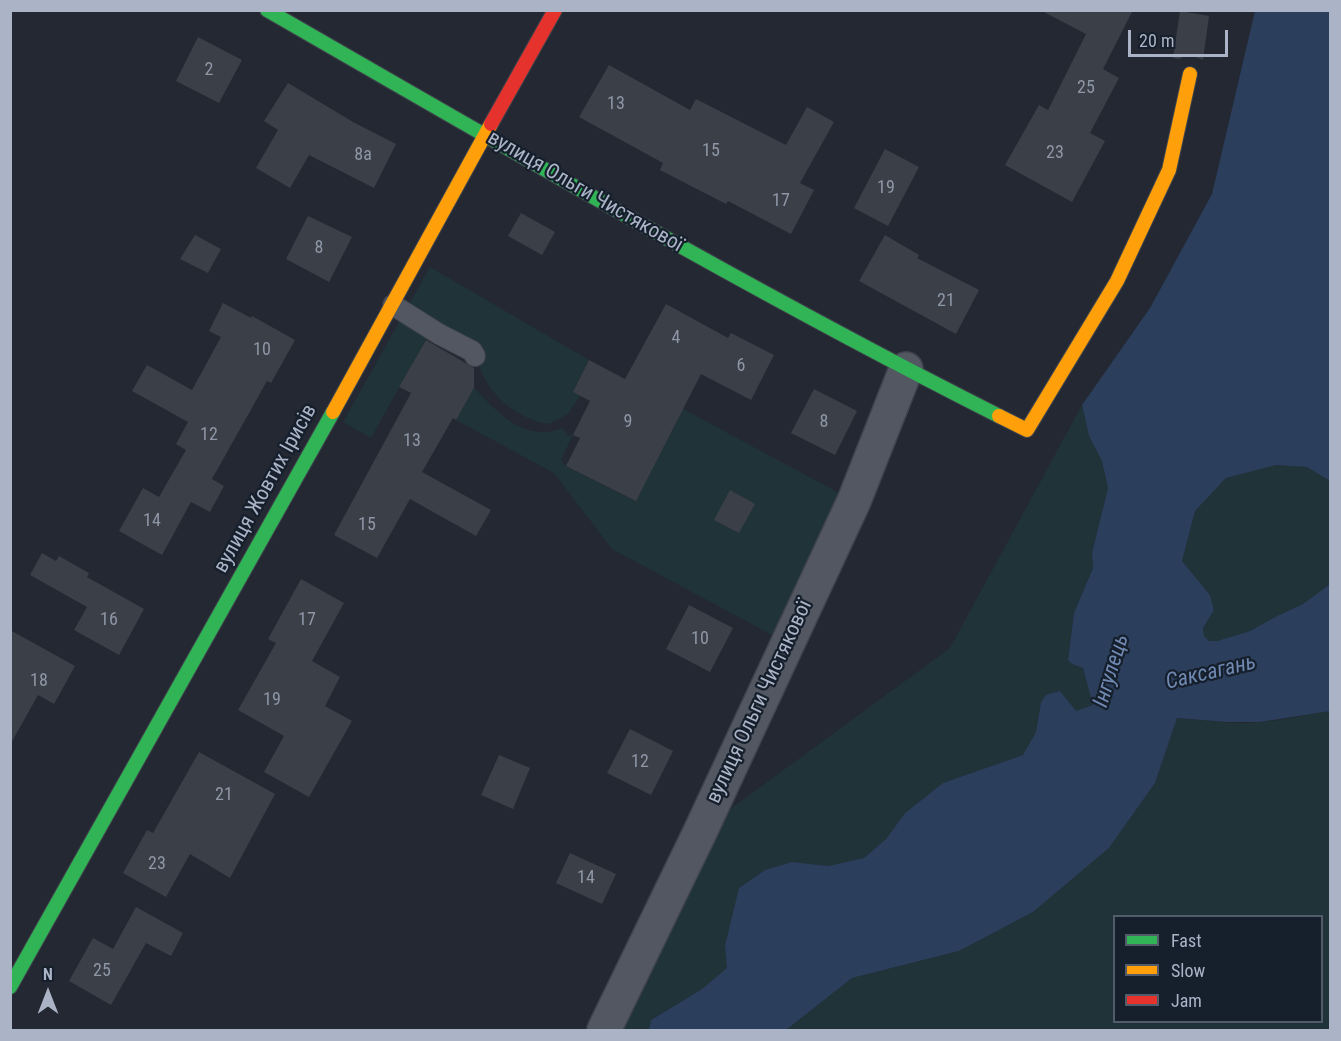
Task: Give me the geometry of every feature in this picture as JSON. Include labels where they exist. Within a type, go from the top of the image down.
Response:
[{"type":"street","name":"вулиця Ольги Чистякової","points":[[267,10],[679,247],[906,369],[1027,430],[1117,281],[1165,180],[1190,74]]},
{"type":"street","name":"вулиця Жовтих Ірисів","points":[[10,987],[393,305],[555,10]]},
{"type":"street","name":"вулиця Ольги Чистякової","points":[[604,1030],[700,832],[854,501],[906,369]]},
{"type":"lane","points":[[393,305],[439,334],[472,351],[475,356]]},
{"type":"green space","points":[[430,267],[589,360],[573,392],[580,396],[568,414],[549,424],[518,413],[500,399],[486,381],[479,365],[476,348],[434,325],[371,438],[343,422]]},
{"type":"green space","points":[[474,388],[503,416],[524,429],[549,432],[563,428],[568,436],[573,435],[561,460],[566,466],[635,501],[683,409],[854,501],[787,643],[612,549],[554,473],[456,420]]},
{"type":"green space","points":[[1082,405],[1089,436],[1102,461],[1108,488],[1092,553],[1093,568],[1074,613],[1068,660],[1083,668],[1094,705],[1076,712],[1060,691],[1041,702],[1036,732],[1023,755],[943,783],[905,813],[886,839],[864,858],[828,866],[792,862],[765,870],[739,888],[725,945],[728,968],[702,989],[652,1019],[649,1030],[621,1030],[714,821],[950,648]]},
{"type":"green space","points":[[1275,465],[1307,467],[1330,481],[1330,584],[1303,604],[1250,631],[1217,641],[1209,641],[1204,636],[1203,628],[1214,610],[1210,595],[1182,561],[1195,511],[1226,478]]},
{"type":"green space","points":[[1330,709],[1330,1030],[786,1030],[852,978],[959,951],[1033,912],[1109,848],[1155,783],[1177,718],[1229,723],[1288,719]]},
{"type":"water","points":[[1255,11],[1330,11],[1330,481],[1307,467],[1276,465],[1226,478],[1195,511],[1182,561],[1210,595],[1214,610],[1203,628],[1204,636],[1209,641],[1217,641],[1250,631],[1303,604],[1330,584],[1330,711],[1260,722],[1177,718],[1155,783],[1109,848],[1033,912],[959,951],[852,978],[786,1030],[649,1030],[651,1020],[702,989],[727,968],[725,945],[739,888],[765,870],[792,862],[828,866],[864,858],[886,839],[905,813],[943,783],[1023,755],[1036,732],[1041,702],[1046,695],[1060,691],[1076,711],[1093,705],[1083,668],[1068,660],[1074,613],[1093,568],[1092,553],[1108,488],[1102,461],[1089,436],[1082,405],[1150,308],[1212,194]]},
{"type":"building","points":[[1040,10],[1133,10],[1103,69],[1119,78],[1090,133],[1105,141],[1072,202],[1005,165],[1039,105],[1048,110],[1086,34]]},
{"type":"building","points":[[1180,11],[1209,16],[1203,60],[1193,56],[1173,58]]},
{"type":"building","points":[[198,37],[242,60],[219,103],[176,81]]},
{"type":"building","points":[[609,65],[690,110],[696,99],[786,145],[807,107],[834,122],[800,183],[814,190],[791,234],[728,201],[726,204],[660,170],[663,163],[579,117]]},
{"type":"building","points":[[288,83],[353,122],[396,144],[374,188],[309,155],[290,188],[256,168],[278,130],[264,121]]},
{"type":"building","points":[[885,149],[919,167],[888,226],[854,208]]},
{"type":"building","points":[[521,213],[555,232],[542,255],[508,236]]},
{"type":"building","points":[[308,216],[352,237],[329,282],[286,259]]},
{"type":"building","points":[[195,235],[221,249],[208,273],[180,259]]},
{"type":"building","points":[[885,235],[919,255],[917,258],[979,290],[956,334],[859,281]]},
{"type":"building","points":[[223,303],[295,340],[271,383],[267,381],[212,479],[224,486],[210,512],[191,502],[162,555],[119,531],[143,488],[159,497],[186,450],[176,444],[188,422],[132,391],[147,365],[192,390],[221,337],[209,331]]},
{"type":"building","points":[[666,304],[728,338],[731,333],[774,355],[751,400],[701,374],[636,501],[566,466],[580,438],[573,435],[590,401],[573,392],[589,360],[625,379]]},
{"type":"building","points":[[426,340],[474,368],[474,388],[456,420],[453,418],[422,472],[491,510],[476,536],[410,499],[377,558],[334,535],[411,393],[399,387]]},
{"type":"building","points":[[814,389],[857,411],[835,455],[791,433]]},
{"type":"building","points":[[730,490],[755,504],[739,533],[714,520]]},
{"type":"building","points":[[42,553],[56,561],[59,556],[89,573],[87,577],[144,609],[119,655],[74,630],[87,607],[30,575]]},
{"type":"building","points":[[301,579],[344,603],[312,661],[340,677],[325,706],[352,721],[309,797],[264,772],[284,736],[238,710],[276,643],[268,639]]},
{"type":"building","points":[[689,605],[733,628],[710,672],[666,649]]},
{"type":"building","points":[[10,630],[75,666],[54,704],[38,695],[10,745]]},
{"type":"building","points":[[630,729],[673,751],[651,795],[607,773]]},
{"type":"building","points":[[199,752],[275,794],[230,878],[190,854],[166,897],[123,873],[147,830],[153,833]]},
{"type":"building","points":[[499,755],[530,768],[513,809],[481,795]]},
{"type":"building","points":[[570,853],[616,874],[602,904],[556,883]]},
{"type":"building","points":[[136,907],[183,933],[171,956],[146,943],[111,1005],[69,981],[93,938],[113,949]]},
{"type":"traffic: fast","points":[[267,10],[721,269],[999,416]]},
{"type":"traffic: fast","points":[[10,987],[333,412]]},
{"type":"traffic: slow","points":[[999,416],[1027,430],[1117,281],[1169,170],[1190,74]]},
{"type":"traffic: slow","points":[[333,412],[491,124]]},
{"type":"traffic: jam","points":[[491,124],[555,10]]},
{"type":"water label","name":"Інгулець","points":[[1112,671]]},
{"type":"water label","name":"Саксагань","points":[[1211,673]]}]
